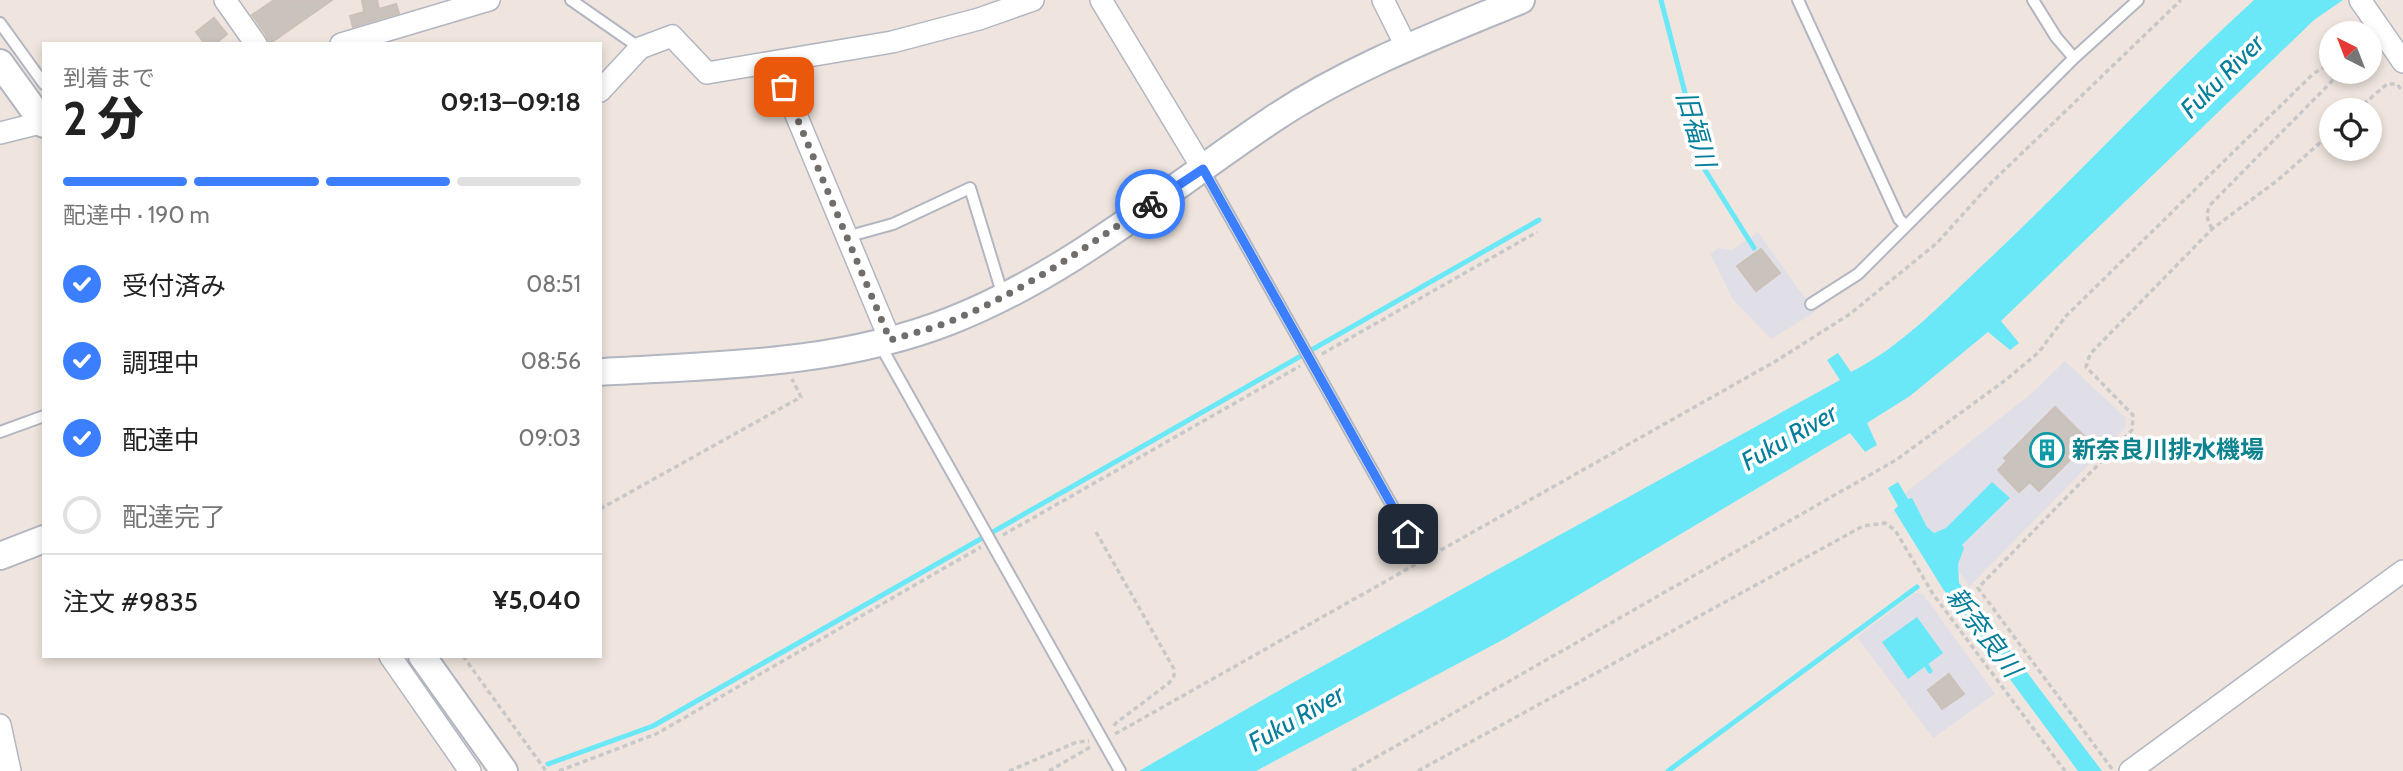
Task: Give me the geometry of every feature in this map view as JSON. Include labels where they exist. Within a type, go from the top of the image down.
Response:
[{"type":"street","points":[[225,0],[255,42]]},
{"type":"street","points":[[350,42],[489,0]]},
{"type":"street","points":[[602,89],[640,48],[672,36],[707,73],[892,42],[979,19],[1034,0]]},
{"type":"street","points":[[1101,0],[1203,169]]},
{"type":"street","points":[[1383,0],[1407,48]]},
{"type":"street","points":[[602,372],[783,361],[885,342],[950,321],[1042,276],[1203,169],[1274,118],[1326,87],[1407,48],[1521,0]]},
{"type":"street","points":[[2360,0],[2403,62]]},
{"type":"street","points":[[774,62],[846,237],[885,342]]},
{"type":"street","points":[[0,63],[42,120]]},
{"type":"street","points":[[0,133],[42,123]]},
{"type":"street","points":[[0,556],[42,541]]},
{"type":"street","points":[[2130,771],[2403,571]]},
{"type":"street","points":[[391,658],[470,771]]},
{"type":"street","points":[[423,658],[504,771]]},
{"type":"street","points":[[0,725],[10,771]]},
{"type":"lane","points":[[571,0],[640,48]]},
{"type":"lane","points":[[1798,0],[1899,219],[1906,226]]},
{"type":"lane","points":[[2033,0],[2056,37],[2074,58]]},
{"type":"lane","points":[[1811,304],[1858,274],[2074,58],[2138,0]]},
{"type":"lane","points":[[0,23],[42,81]]},
{"type":"lane","points":[[1203,169],[1408,534]]},
{"type":"lane","points":[[846,237],[893,224],[970,188],[1003,297]]},
{"type":"lane","points":[[885,342],[990,542],[1120,771]]},
{"type":"lane","points":[[0,432],[42,417]]},
{"type":"path","points":[[1048,771],[1776,361],[1850,314],[1937,243],[1992,182],[2181,0]]},
{"type":"path","points":[[1352,771],[1896,460],[2007,379],[2039,352],[2066,316],[2319,70]]},
{"type":"path","points":[[2212,229],[2207,218],[2211,204],[2329,84]]},
{"type":"path","points":[[2371,98],[2387,84],[2397,84],[2403,92]]},
{"type":"path","points":[[2113,771],[1978,588],[2132,430],[2133,415],[2085,367],[2090,354],[2212,229],[2278,180],[2319,144]]},
{"type":"path","points":[[559,771],[656,734],[1537,232]]},
{"type":"path","points":[[602,508],[801,397],[783,361]]},
{"type":"path","points":[[1419,771],[1863,526],[1876,523],[1885,523],[1895,530],[1933,594],[2064,771]]},
{"type":"path","points":[[1096,532],[1174,669],[1174,676],[1169,683],[1116,723],[1103,741]]},
{"type":"path","points":[[464,658],[546,771]]},
{"type":"path","points":[[1009,771],[1077,742],[1103,741]]},
{"type":"shaded area","points":[[1758,232],[1815,312],[1771,339],[1733,300],[1710,254],[1718,248],[1732,250]]},
{"type":"shaded area","points":[[2065,361],[2126,418],[2125,428],[1969,587],[1935,533],[1927,527],[1912,499],[1908,500],[1905,493],[2032,393]]},
{"type":"shaded area","points":[[1915,593],[1923,594],[1995,694],[1933,738],[1857,637]]},
{"type":"water","name":"Fuku River","points":[[2254,0],[2343,0],[2314,20],[2001,321],[2019,343],[2010,350],[1988,332],[1910,396],[1867,423],[1877,445],[1865,452],[1850,433],[1508,637],[1256,771],[1139,771],[1285,687],[1840,380],[1827,360],[1838,353],[1851,372],[1889,349],[1987,261]]},
{"type":"water","name":"新奈良川","points":[[1898,482],[1908,499],[1912,498],[1927,527],[1934,533],[1946,528],[1992,482],[2010,498],[1962,545],[1964,548],[1958,564],[1959,583],[2102,771],[2078,771],[1943,589],[1894,510],[1898,506],[1888,488]]},
{"type":"water","points":[[1917,617],[1943,653],[1908,679],[1882,642]]},
{"type":"building","points":[[274,0],[332,0],[272,42],[268,42],[252,15]]},
{"type":"building","points":[[362,0],[377,0],[379,9],[396,4],[399,13],[353,27],[350,16],[364,12]]},
{"type":"building","points":[[214,18],[227,34],[217,42],[204,42],[196,32]]},
{"type":"building","points":[[1761,249],[1780,273],[1756,291],[1737,266]]},
{"type":"building","name":"新奈良川排水機場","points":[[2055,407],[2089,441],[2039,491],[2030,482],[2019,492],[1998,470],[2007,461],[2004,458]]},
{"type":"building","points":[[1949,674],[1964,694],[1942,709],[1928,690]]},
{"type":"waterway","name":"旧福川","points":[[1661,0],[1705,170],[1754,248]]},
{"type":"waterway","points":[[548,764],[653,726],[1539,220]]},
{"type":"waterway","points":[[1668,771],[1917,587]]},
{"type":"waterway","points":[[1923,660],[1930,671]]},
{"type":"way so far","points":[[784,87],[890,340],[950,321],[1003,297],[1042,276],[1150,204]]},
{"type":"place","name":"新奈良川排水機場","points":[[2047,450]]},
{"type":"route","points":[[1150,204],[1203,169],[1408,534]]}]
